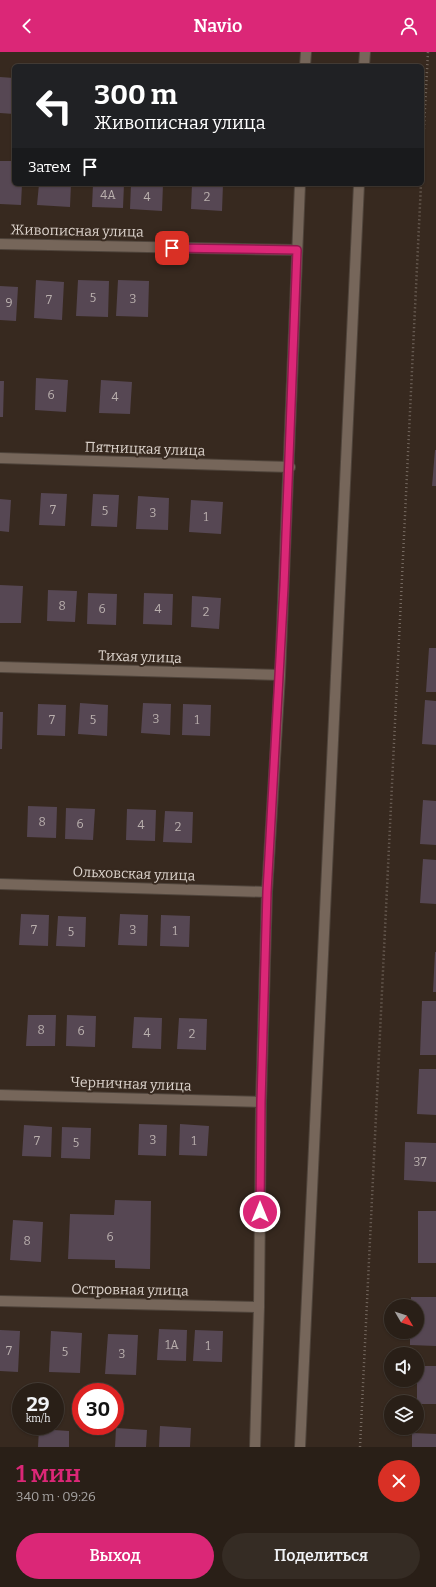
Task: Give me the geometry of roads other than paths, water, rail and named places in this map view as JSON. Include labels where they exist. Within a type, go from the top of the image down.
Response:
[{"type":"street","points":[[305,64],[306,52]]},
{"type":"street","points":[[364,64],[365,52]]},
{"type":"street","points":[[255,1447],[259,1307],[261,1102],[267,892],[280,675],[290,467],[300,186]]},
{"type":"street","points":[[300,1447],[359,186]]},
{"type":"street","name":"Живописная улица","points":[[0,244],[297,250]]},
{"type":"street","name":"Пятницкая улица","points":[[0,458],[290,467]]},
{"type":"street","name":"Тихая улица","points":[[0,667],[280,675]]},
{"type":"street","name":"Ольховская улица","points":[[0,884],[267,892]]},
{"type":"street","name":"Черничная улица","points":[[0,1095],[261,1102]]},
{"type":"street","name":"Островная улица","points":[[0,1301],[259,1307]]}]
